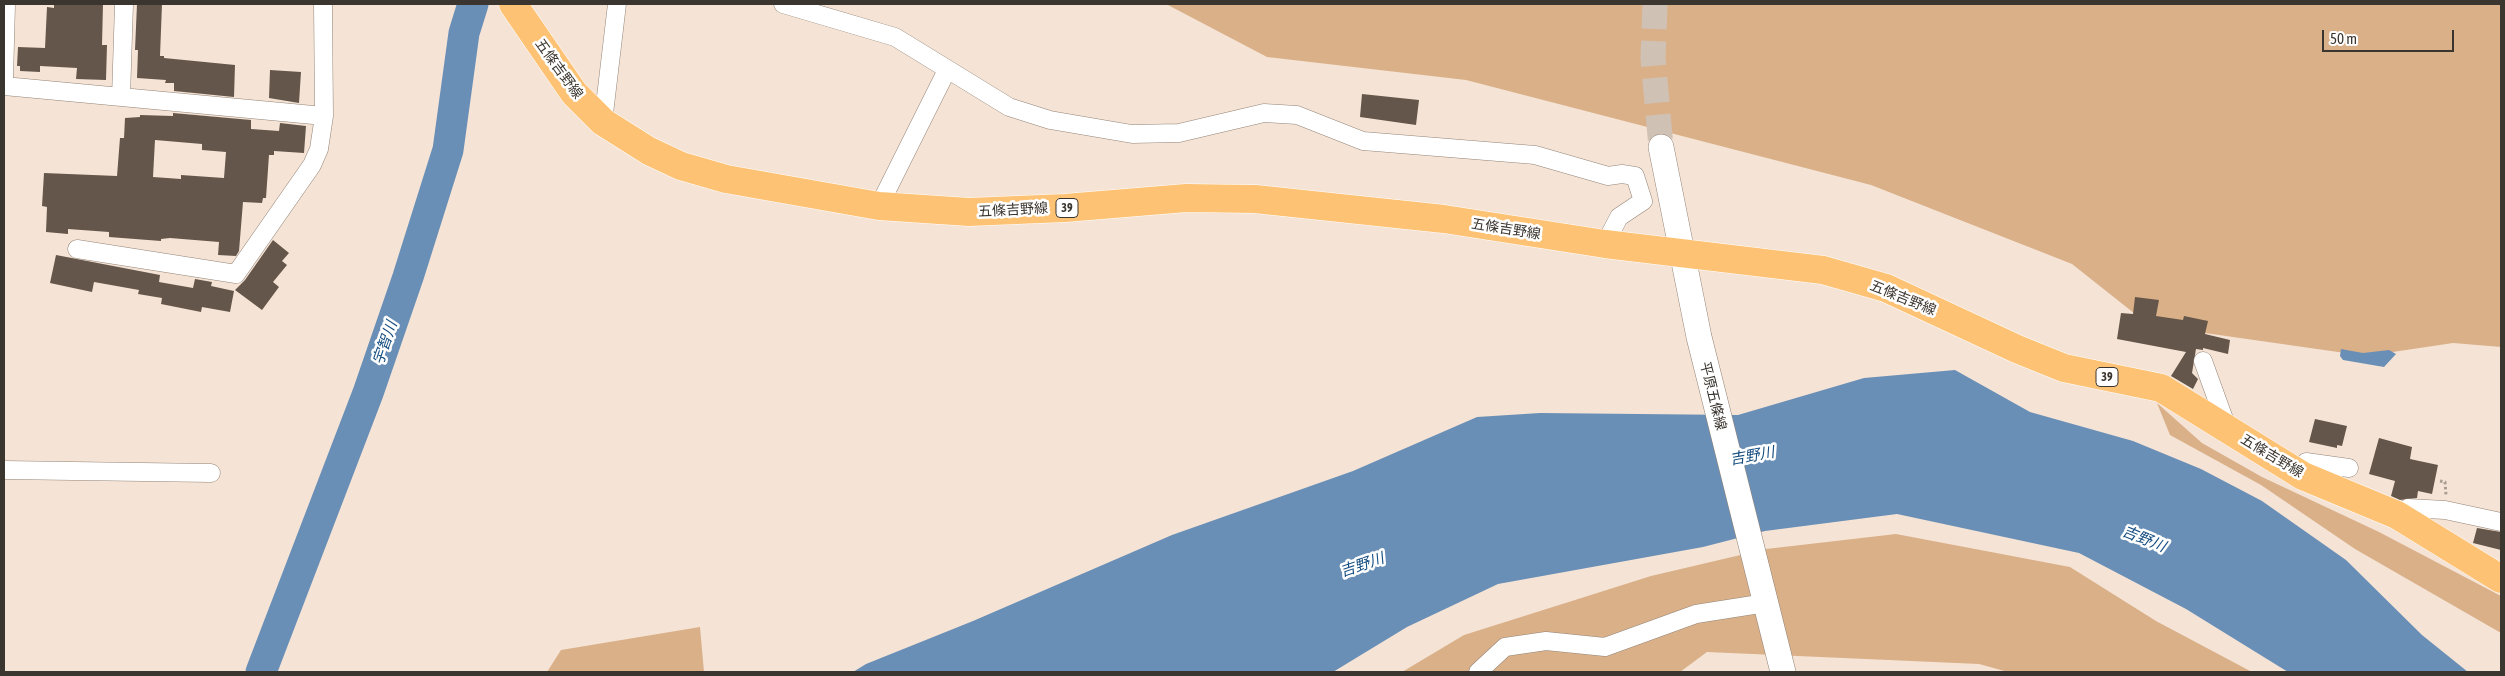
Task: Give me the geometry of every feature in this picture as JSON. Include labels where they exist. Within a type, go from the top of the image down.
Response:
[{"type":"main road","name":"五條吉野線","points":[[515,7],[574,93],[603,122],[649,151],[681,166],[726,179],[879,206],[969,212],[1065,208],[1186,198],[1255,199],[1444,219],[1605,244],[1823,270],[1886,288],[2017,349],[2064,368],[2161,388],[2303,476],[2397,516],[2501,579]]},
{"type":"main road","name":"平原五條線","points":[[1661,147],[1699,338],[1757,576],[1766,603],[1783,672]]},
{"type":"street","points":[[4,80],[6,4]]},
{"type":"street","points":[[121,97],[124,4]]},
{"type":"street","points":[[77,249],[236,274],[312,165],[319,149],[324,116],[323,4]]},
{"type":"street","points":[[603,122],[617,4]]},
{"type":"street","points":[[783,4],[895,37],[1009,107],[1050,120],[1132,134],[1179,133],[1264,113],[1297,115],[1363,140],[1535,155],[1608,176],[1622,174],[1635,176],[1643,201],[1619,217],[1605,244]]},
{"type":"street","points":[[879,206],[947,70]]},
{"type":"street","points":[[4,86],[324,116]]},
{"type":"street","points":[[2203,361],[2228,430]]},
{"type":"street","points":[[2303,476],[2306,462],[2349,468]]},
{"type":"street","points":[[4,470],[211,473]]},
{"type":"street","points":[[2397,516],[2408,508],[2445,510],[2501,522]]},
{"type":"street","points":[[1478,672],[1505,647],[1546,640],[1605,647],[1696,614],[1766,603]]},
{"type":"shaded area","points":[[1166,4],[2501,4],[2501,347],[2453,343],[2366,356],[2149,325],[2072,264],[1871,185],[1466,80],[1267,57]]},
{"type":"shaded area","points":[[2157,403],[2202,443],[2262,477],[2379,532],[2501,596],[2501,633],[2355,549],[2261,485],[2170,435]]},
{"type":"shaded area","points":[[1896,534],[2070,567],[2156,621],[2252,672],[2008,672],[1979,664],[1707,652],[1680,672],[1402,672],[1464,635],[1651,576],[1766,549]]},
{"type":"shaded area","points":[[700,627],[704,672],[547,672],[561,650]]},
{"type":"water","points":[[2341,349],[2363,353],[2389,350],[2396,354],[2384,367],[2343,360],[2340,356]]},
{"type":"water","name":"吉野川","points":[[1955,370],[2030,412],[2133,441],[2201,469],[2262,501],[2346,560],[2422,635],[2468,672],[2288,672],[2186,609],[2079,553],[1897,514],[1765,531],[1703,547],[1498,584],[1407,627],[1333,672],[853,672],[866,664],[973,621],[1172,535],[1353,471],[1477,417],[1540,413],[1738,415],[1864,378]]},
{"type":"building","points":[[54,4],[103,4],[102,45],[107,45],[106,80],[76,79],[77,68],[40,66],[40,72],[20,71],[20,66],[17,66],[18,47],[45,48],[47,7],[54,8]]},
{"type":"building","points":[[137,4],[162,4],[160,56],[164,56],[164,58],[235,65],[234,97],[174,91],[174,83],[165,83],[166,80],[137,78],[138,50],[135,50]]},
{"type":"building","points":[[270,70],[301,72],[299,103],[269,98]]},
{"type":"building","points":[[1362,94],[1419,100],[1416,125],[1360,117]]},
{"type":"building","points":[[173,113],[251,120],[251,129],[279,131],[280,123],[306,126],[304,153],[274,151],[274,155],[269,155],[266,198],[263,198],[262,203],[243,202],[239,251],[236,256],[218,255],[219,242],[170,238],[161,239],[161,241],[109,237],[109,232],[68,229],[68,234],[46,232],[47,207],[42,206],[44,173],[117,176],[120,138],[124,138],[125,118],[140,117],[140,115],[173,116]],"holes":[[[155,140],[202,144],[202,150],[226,152],[224,178],[181,175],[181,179],[153,177]]]},
{"type":"building","points":[[273,240],[289,253],[282,261],[287,265],[273,282],[279,287],[262,310],[235,290],[245,280]]},
{"type":"building","points":[[56,255],[160,275],[159,282],[193,288],[195,279],[212,282],[211,286],[234,291],[230,312],[202,307],[201,312],[161,304],[162,298],[138,294],[139,290],[94,282],[92,292],[50,283]]},
{"type":"building","points":[[2135,297],[2159,300],[2156,316],[2183,320],[2184,316],[2208,321],[2205,334],[2230,340],[2228,354],[2203,348],[2203,350],[2196,349],[2192,373],[2198,379],[2193,389],[2171,376],[2186,352],[2117,339],[2121,313],[2133,314]]},
{"type":"building","points":[[2315,419],[2347,426],[2342,446],[2337,445],[2337,448],[2309,442]]},
{"type":"building","points":[[2379,438],[2412,447],[2410,459],[2438,465],[2432,494],[2418,491],[2417,498],[2400,500],[2391,496],[2395,481],[2369,474]]},
{"type":"building","points":[[2477,528],[2501,532],[2501,550],[2473,543]]},
{"type":"waterway","name":"宇智川","points":[[261,672],[368,393],[408,277],[448,150],[464,33],[473,4]]},
{"type":"tunnel","points":[[1655,4],[1653,58],[1661,147]]}]
